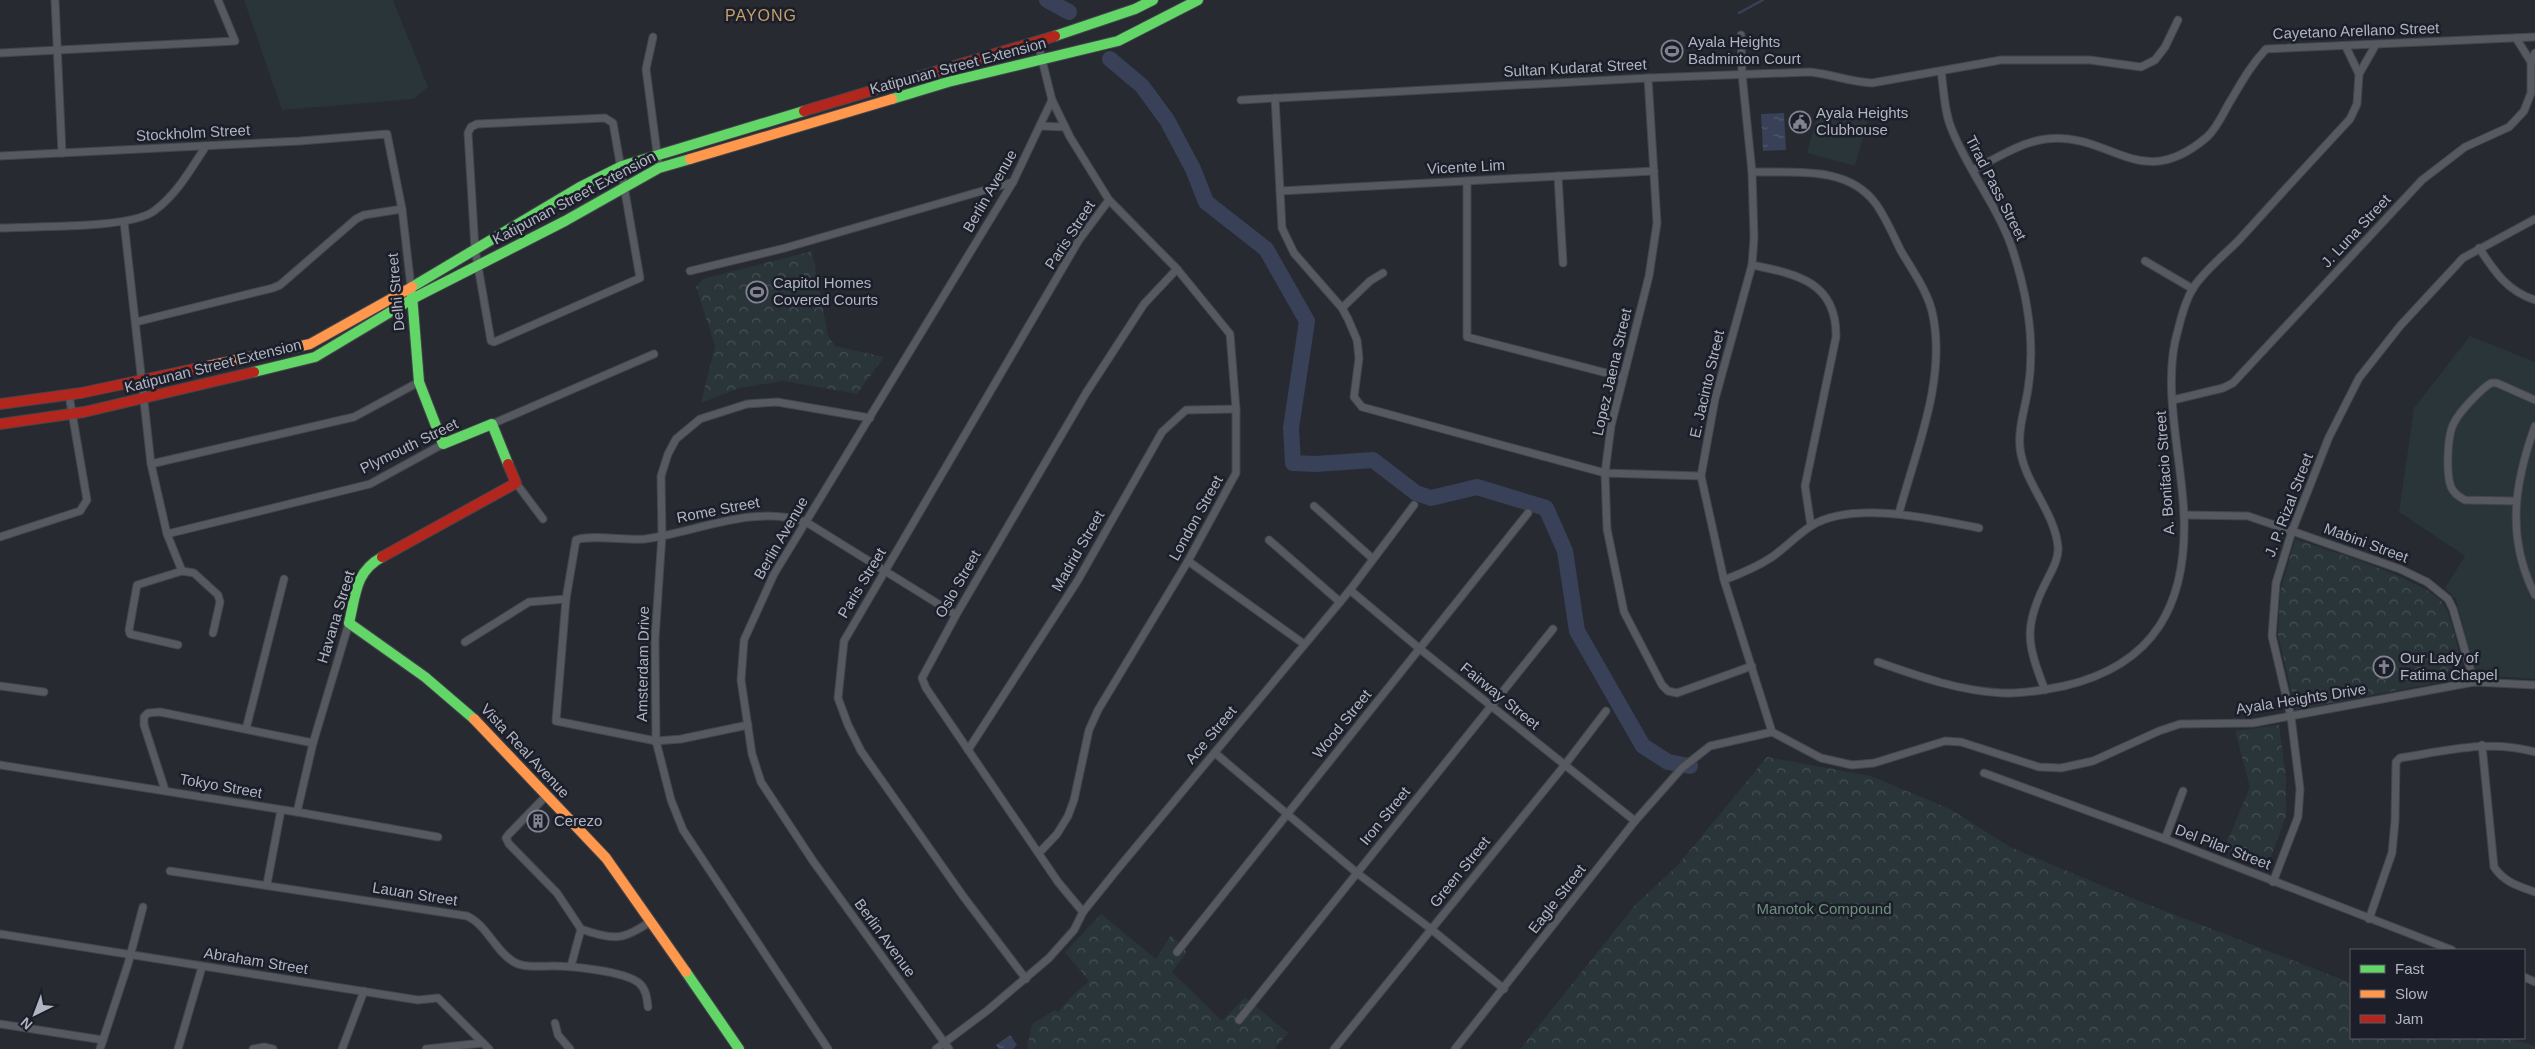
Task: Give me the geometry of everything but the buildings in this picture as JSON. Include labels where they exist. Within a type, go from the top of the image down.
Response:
[{"type":"street","points":[[55,0],[62,153]]},
{"type":"street","points":[[0,53],[235,41],[218,0]]},
{"type":"street","name":"Katipunan Street Extension","points":[[0,404],[70,395],[310,344],[580,187],[622,166],[1068,32],[1135,9],[1152,0]]},
{"type":"street","name":"Katipunan Street Extension","points":[[0,424],[72,414],[144,399],[314,357],[412,299],[565,221],[590,205],[659,168],[948,82],[1118,41],[1198,0]]},
{"type":"street","name":"Sultan Kudarat Street","points":[[1241,100],[1648,78],[1810,72],[1824,73],[1850,82],[1872,83],[2001,60],[2090,60],[2141,67],[2155,60],[2165,47],[2178,20]]},
{"type":"street","name":"E. Jacinto Street","points":[[1741,35],[1742,74],[1752,172],[1754,238],[1752,265],[1715,399],[1701,476],[1724,580],[1772,732]]},
{"type":"street","points":[[653,37],[646,69],[659,168]]},
{"type":"street","name":"Cayetano Arellano Street","points":[[1973,170],[2014,150],[2046,139],[2086,142],[2136,161],[2154,162],[2172,159],[2209,136],[2252,64],[2266,49],[2375,46],[2535,37]]},
{"type":"street","points":[[2516,38],[2531,62]]},
{"type":"street","points":[[1040,39],[1046,58],[1052,100]]},
{"type":"street","name":"A. Bonifacio Street","points":[[1878,662],[1936,682],[2002,693],[2045,690],[2108,672],[2140,650],[2154,634],[2179,585],[2184,562],[2184,515],[2170,363],[2178,330],[2193,289],[2350,119],[2357,104],[2359,74],[2375,46]]},
{"type":"street","name":"A. Bonifacio Street","points":[[2346,47],[2359,74]]},
{"type":"street","name":"J. Luna Street","points":[[2174,400],[2223,388],[2233,383],[2422,180],[2465,147],[2509,127],[2524,111],[2530,93],[2531,62],[2535,53]]},
{"type":"street","name":"Tirad Pass Street","points":[[1941,71],[1952,130],[2012,246],[2027,300],[2031,348],[2028,388],[2021,418],[2020,449],[2054,529],[2059,548],[2054,567],[2038,599],[2031,620],[2029,640],[2034,662],[2045,690]]},
{"type":"street","name":"Lopez Jaena Street","points":[[1648,78],[1656,223],[1649,276],[1610,426],[1605,473],[1607,529],[1624,612],[1662,685],[1668,691],[1677,692],[1752,666]]},
{"type":"street","points":[[1275,98],[1282,228],[1294,253],[1342,308],[1357,340],[1359,358],[1354,397],[1362,407],[1605,473],[1701,476]]},
{"type":"street","name":"Berlin Avenue","points":[[946,1046],[813,862],[761,782],[752,754],[741,680],[744,640],[774,574],[1013,182],[1052,100]]},
{"type":"street","name":"London Street","points":[[1039,853],[1057,834],[1068,816],[1089,730],[1098,710],[1188,561],[1236,473],[1236,409],[1230,334],[1177,269],[1109,200],[1052,100]]},
{"type":"street","points":[[813,110],[816,121]]},
{"type":"street","points":[[605,118],[613,123],[622,166],[624,188],[639,279],[494,342],[489,339],[479,264],[474,249],[468,132],[471,127],[477,124],[605,118]]},
{"type":"street","points":[[1041,126],[1066,127]]},
{"type":"street","name":"Stockholm Street","points":[[0,156],[206,146],[387,134]]},
{"type":"street","name":"Delhi Street","points":[[387,134],[402,209],[419,382],[443,444]]},
{"type":"street","points":[[0,228],[124,222],[152,212],[169,198],[206,146]]},
{"type":"street","name":"Vicente Lim","points":[[1280,191],[1654,171]]},
{"type":"street","points":[[1752,172],[1823,173],[1853,183],[1865,192],[1876,204],[1933,314],[1936,353],[1933,390],[1899,513]]},
{"type":"street","points":[[1558,176],[1563,263]]},
{"type":"street","points":[[1467,181],[1467,337],[1622,377]]},
{"type":"street","points":[[690,270],[785,248],[1013,182]]},
{"type":"street","name":"Paris Street","points":[[1026,978],[963,896],[861,751],[848,725],[838,698],[844,641],[1079,240],[1109,200]]},
{"type":"street","points":[[136,322],[273,288],[280,285],[356,219],[364,215],[402,209]]},
{"type":"street","name":"J. P. Rizal Street","points":[[2273,882],[2298,817],[2299,769],[2291,717],[2272,636],[2276,583],[2292,531],[2329,437],[2358,378],[2400,326],[2463,258],[2535,219]]},
{"type":"street","points":[[124,222],[151,464],[167,534],[182,571]]},
{"type":"street","points":[[2479,248],[2499,278],[2519,295],[2535,300]]},
{"type":"street","points":[[2145,261],[2193,289]]},
{"type":"street","points":[[1752,265],[1791,273],[1807,281],[1821,292],[1833,306],[1837,322],[1834,346],[1805,486],[1811,526]]},
{"type":"street","name":"Oslo Street","points":[[1083,912],[1058,882],[926,688],[922,678],[956,615],[1086,393],[1144,304],[1177,269]]},
{"type":"street","points":[[1342,308],[1370,281],[1383,273]]},
{"type":"street","name":"Plymouth Street","points":[[167,534],[370,484],[443,444],[654,354]]},
{"type":"street","points":[[151,464],[354,417],[419,382]]},
{"type":"street","points":[[2515,501],[2465,500],[2458,496],[2452,488],[2449,478],[2449,434],[2454,421],[2491,384],[2497,383],[2535,400]]},
{"type":"street","points":[[0,537],[80,511],[84,507],[87,500],[70,395]]},
{"type":"street","name":"Amsterdam Drive","points":[[828,1049],[683,830],[671,800],[656,741],[656,638],[662,535],[661,476],[668,454],[676,439],[700,419],[747,404],[777,402],[870,418]]},
{"type":"street","name":"Madrid Street","points":[[968,750],[1078,580],[1162,432],[1186,410],[1236,409]]},
{"type":"street","points":[[492,424],[516,483],[543,518]]},
{"type":"street","points":[[2535,426],[2520,473],[2515,501],[2519,557],[2535,595]]},
{"type":"street","name":"Havana Street","points":[[297,812],[313,744],[362,574],[369,564],[516,483]]},
{"type":"street","name":"Ace Street","points":[[936,1049],[946,1046],[1026,978],[1049,958],[1074,930],[1083,912],[1350,590],[1414,504]]},
{"type":"street","points":[[1314,506],[1372,559]]},
{"type":"street","name":"Wood Street","points":[[1177,952],[1528,513]]},
{"type":"street","points":[[1724,580],[1771,558],[1811,526],[1832,516],[1899,513],[1979,528]]},
{"type":"street","name":"Rome Street","points":[[566,599],[574,542],[579,538],[643,539],[768,514],[793,517],[806,522],[956,615]]},
{"type":"street","name":"Mabini Street","points":[[2184,515],[2248,516],[2400,569],[2427,582],[2448,599],[2454,609],[2474,682]]},
{"type":"street","points":[[1269,540],[1340,602]]},
{"type":"street","points":[[1188,561],[1304,644]]},
{"type":"street","points":[[178,645],[133,636],[129,630],[137,584],[182,571],[194,572],[218,595],[220,602],[213,633]]},
{"type":"street","points":[[246,729],[284,579]]},
{"type":"street","name":"Fairway Street","points":[[1350,590],[1491,707],[1635,822]]},
{"type":"street","points":[[465,642],[530,602],[566,599],[556,718],[559,723],[656,741],[681,739],[748,725]]},
{"type":"street","name":"Vista Real Avenue","points":[[349,623],[424,677],[471,716],[606,858],[740,1049]]},
{"type":"street","name":"Iron Street","points":[[1238,1020],[1553,629]]},
{"type":"street","name":"Ayala Heights Drive","points":[[1772,732],[1821,758],[1852,765],[1874,762],[1945,741],[1961,742],[2039,767],[2061,768],[2093,761],[2159,731],[2180,724],[2253,723],[2474,682],[2535,685]]},
{"type":"street","points":[[0,686],[44,692]]},
{"type":"street","name":"Green Street","points":[[1334,1049],[1564,766],[1606,711]]},
{"type":"street","points":[[165,790],[144,725],[144,717],[148,713],[160,712],[313,744]]},
{"type":"street","name":"Eagle Street","points":[[1455,1049],[1635,822],[1682,768],[1710,746],[1772,732]]},
{"type":"street","points":[[2482,745],[2494,867],[2500,877],[2535,892]]},
{"type":"street","points":[[2369,919],[2392,853],[2396,821],[2396,762],[2400,758],[2482,745],[2518,747],[2535,752]]},
{"type":"street","points":[[1215,753],[1286,815],[1357,873],[1431,929],[1504,989]]},
{"type":"street","name":"Tokyo Street","points":[[0,765],[165,790],[438,837]]},
{"type":"street","name":"Del Pilar Street","points":[[1984,774],[2165,840],[2449,949]]},
{"type":"street","points":[[2165,840],[2183,791]]},
{"type":"street","points":[[546,796],[506,838],[509,844],[557,893],[581,929],[620,937],[630,935],[651,921]]},
{"type":"street","points":[[267,884],[280,810]]},
{"type":"street","name":"Lauan Street","points":[[170,871],[267,884],[467,916],[477,922],[514,962],[524,965],[571,966],[634,980],[646,992],[648,1007]]},
{"type":"street","points":[[100,1049],[131,955],[143,907]]},
{"type":"street","points":[[571,966],[581,929]]},
{"type":"street","name":"Abraham Street","points":[[0,934],[418,1000],[438,998],[489,1049]]},
{"type":"street","points":[[178,1049],[202,967]]},
{"type":"street","points":[[342,1049],[364,992]]},
{"type":"street","points":[[555,1022],[558,1035],[570,1049]]},
{"type":"street","points":[[0,1024],[103,1040]]},
{"type":"street","points":[[426,1049],[483,1043]]},
{"type":"street","points":[[252,1049],[264,1047],[273,1049]]},
{"type":"green space","points":[[244,0],[393,0],[428,87],[414,99],[282,110]]},
{"type":"green space","points":[[1820,106],[1868,119],[1855,166],[1807,153]]},
{"type":"green space","points":[[812,251],[828,336],[835,346],[884,357],[857,394],[784,381],[739,388],[701,403],[715,346],[696,287],[703,279]]},
{"type":"green space","points":[[2470,336],[2535,362],[2535,679],[2476,675],[2456,599],[2445,588],[2465,556],[2399,512],[2414,408]]},
{"type":"green space","points":[[2295,539],[2374,566],[2416,584],[2432,594],[2443,603],[2446,609],[2453,627],[2465,677],[2296,710],[2278,635],[2280,592]]},
{"type":"green space","points":[[2279,725],[2286,778],[2286,816],[2267,867],[2224,849],[2250,787],[2235,731]]},
{"type":"green space","name":"Manotok Compound","points":[[1767,757],[1871,776],[1950,809],[2010,847],[2134,899],[2350,983],[2350,1039],[2513,1039],[2535,1046],[2535,1049],[1520,1049],[1636,904],[1677,866]]},
{"type":"green space","points":[[1101,914],[1156,959],[1171,935],[1187,952],[1172,972],[1222,1021],[1245,997],[1288,1033],[1274,1049],[1027,1049],[1032,1024],[1055,1010],[1058,1012],[1089,981],[1065,952]]},
{"type":"water","points":[[1784,113],[1786,150],[1763,151],[1761,114]]},
{"type":"water","points":[[1010,1035],[1017,1045],[1013,1049],[999,1049],[996,1045]]},
{"type":"waterway","points":[[1047,0],[1069,12]]},
{"type":"waterway","points":[[1739,13],[1763,0]]},
{"type":"waterway","points":[[1110,59],[1142,86],[1167,120],[1193,169],[1206,202],[1266,249],[1307,321],[1291,428],[1293,463],[1316,464],[1373,460],[1416,493],[1431,498],[1477,487],[1546,508],[1565,551],[1577,631],[1643,746],[1668,762],[1690,766]]},
{"type":"traffic: fast","points":[[1055,36],[1135,9],[1153,0]]},
{"type":"traffic: fast","points":[[892,99],[948,82],[1118,41],[1198,0]]},
{"type":"traffic: fast","points":[[412,287],[580,187],[622,166],[804,111]]},
{"type":"traffic: fast","points":[[254,372],[315,357],[412,299],[565,221],[659,168],[690,159]]},
{"type":"traffic: fast","points":[[412,295],[419,382],[443,444],[492,424],[508,464]]},
{"type":"traffic: fast","points":[[382,557],[373,563],[362,577],[355,593],[349,623],[425,677],[474,719]]},
{"type":"traffic: fast","points":[[686,972],[739,1049]]},
{"type":"traffic: slow","points":[[690,159],[892,99]]},
{"type":"traffic: slow","points":[[208,366],[310,344],[412,287]]},
{"type":"traffic: slow","points":[[474,719],[606,858],[686,972]]},
{"type":"traffic: jam","points":[[804,111],[1055,36]]},
{"type":"traffic: jam","points":[[0,404],[81,393],[208,366]]},
{"type":"traffic: jam","points":[[0,424],[84,412],[254,372]]},
{"type":"traffic: jam","points":[[382,557],[516,483],[508,464]]},
{"type":"place","name":"Ayala Heights Badminton Court","points":[[1672,51]]},
{"type":"place","name":"Ayala Heights Clubhouse","points":[[1800,122]]},
{"type":"place","name":"Capitol Homes Covered Courts","points":[[757,292]]},
{"type":"place","name":"Our Lady of Fatima Chapel","points":[[2384,667]]},
{"type":"place","name":"Cerezo","points":[[538,821]]},
{"type":"district","name":"PAYONG","points":[[761,15]]}]
